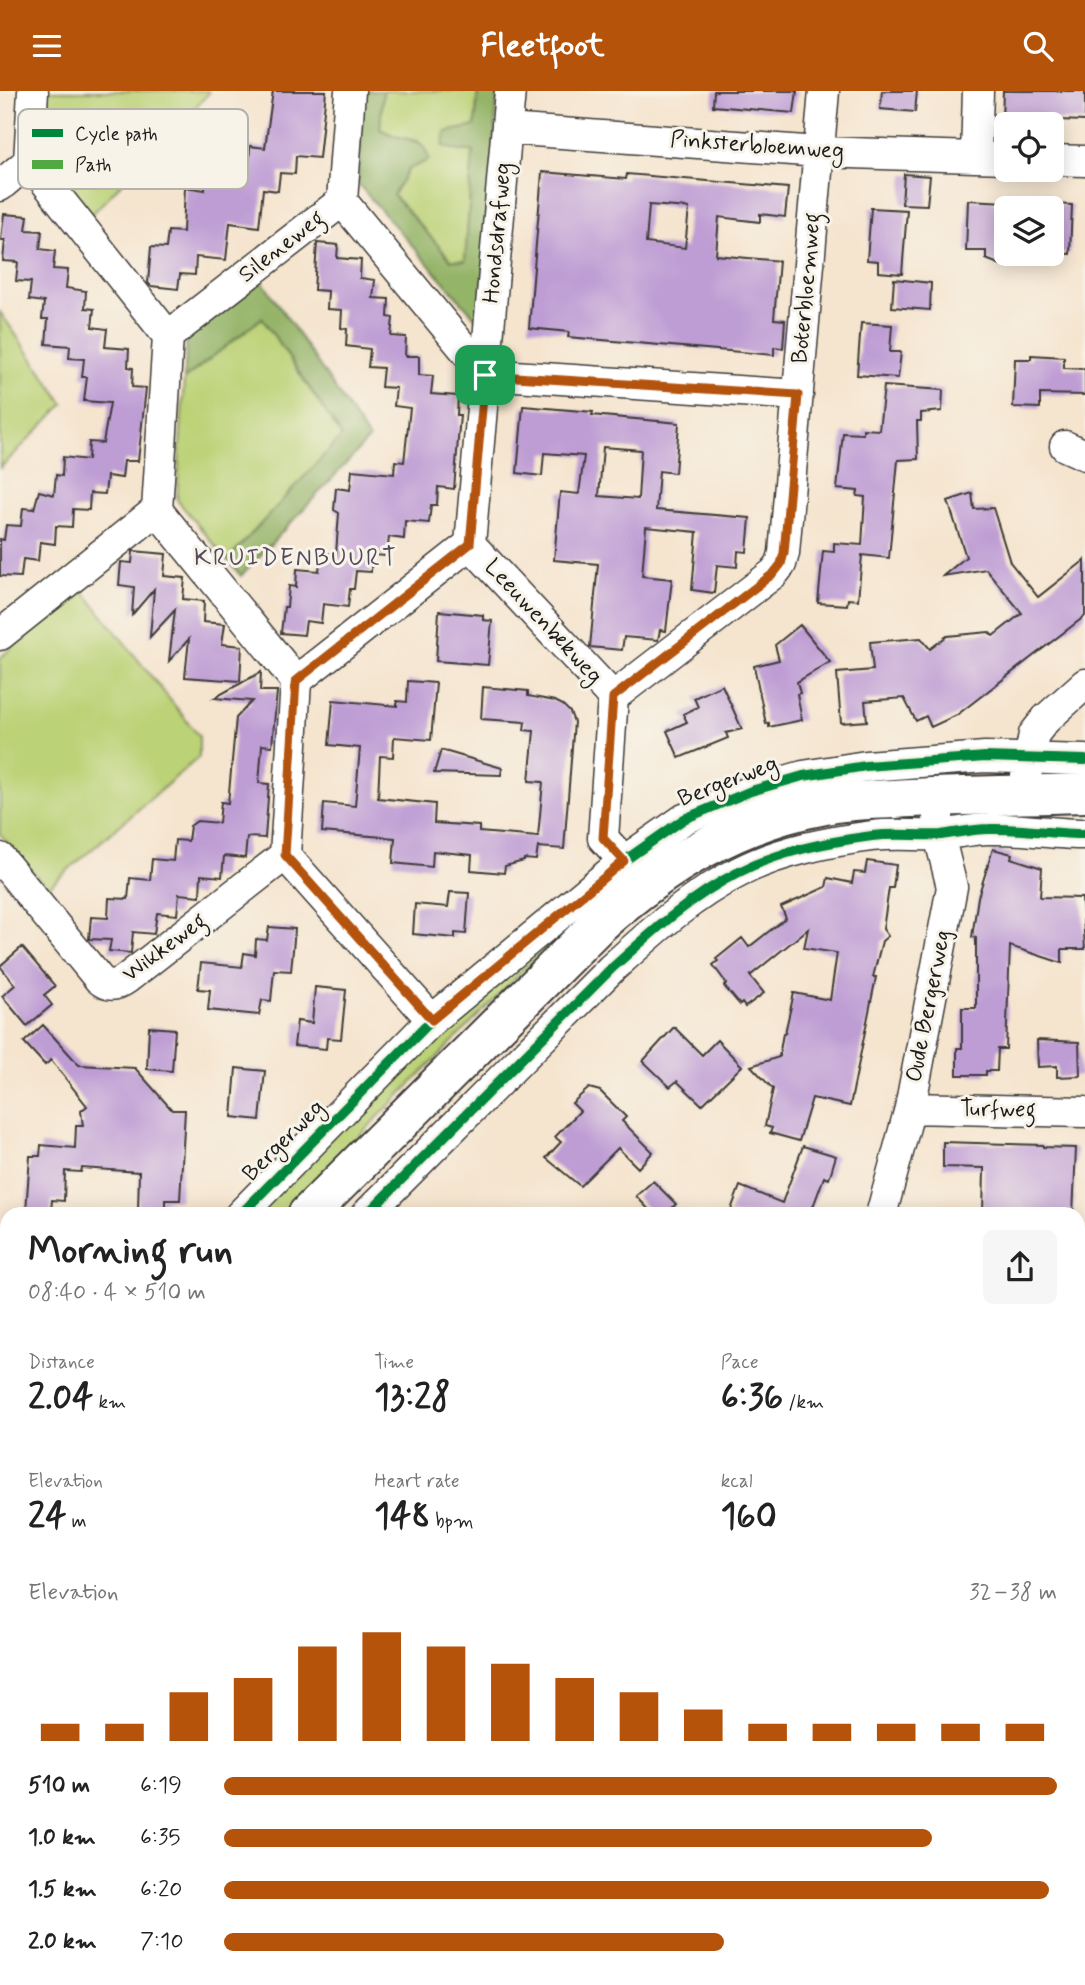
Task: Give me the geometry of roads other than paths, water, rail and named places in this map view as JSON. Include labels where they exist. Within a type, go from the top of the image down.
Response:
[{"type":"main road","name":"Bergerweg","points":[[315,1207],[598,925],[625,900],[684,858],[736,832],[825,804],[1048,785]]},
{"type":"street","points":[[32,109],[33,91]]},
{"type":"street","name":"Sileneweg","points":[[168,335],[342,201],[350,91]]},
{"type":"street","name":"Hondsdrafweg","points":[[470,544],[510,91]]},
{"type":"street","name":"Boterbloemweg","points":[[613,697],[774,573],[781,564],[824,91]]},
{"type":"street","points":[[976,157],[978,91]]},
{"type":"street","name":"Pinksterbloemweg","points":[[507,129],[819,152],[994,158]]},
{"type":"street","points":[[1064,160],[1085,161]]},
{"type":"street","points":[[0,186],[18,170]]},
{"type":"street","points":[[51,189],[168,335],[157,510],[296,681],[285,855],[432,1020]]},
{"type":"street","points":[[342,201],[485,375],[798,395]]},
{"type":"street","points":[[0,635],[157,510]]},
{"type":"street","points":[[296,681],[470,544]]},
{"type":"street","name":"Leeuwenbekweg","points":[[470,544],[613,697],[603,838],[624,861]]},
{"type":"street","points":[[1085,684],[1046,719],[1034,734],[1048,785],[1085,825]]},
{"type":"street","name":"Bergerweg","points":[[248,1207],[432,1020],[624,861],[684,819],[751,791],[803,776],[866,766],[985,757],[1048,785],[1085,760]]},
{"type":"street","name":"Oude Bergerweg","points":[[883,1207],[910,1108],[952,887],[939,835],[937,796]]},
{"type":"street","points":[[374,1207],[611,969],[653,931],[713,887],[739,872],[777,856],[822,844],[900,834],[939,835],[986,829],[1026,829],[1085,834]]},
{"type":"street","name":"Wikkeweg","points":[[0,858],[99,979],[111,985],[118,985],[285,855]]},
{"type":"street","name":"Turfweg","points":[[910,1108],[1085,1112]]},
{"type":"district","name":"KRUIDENBUURT","points":[[296,558]]}]
